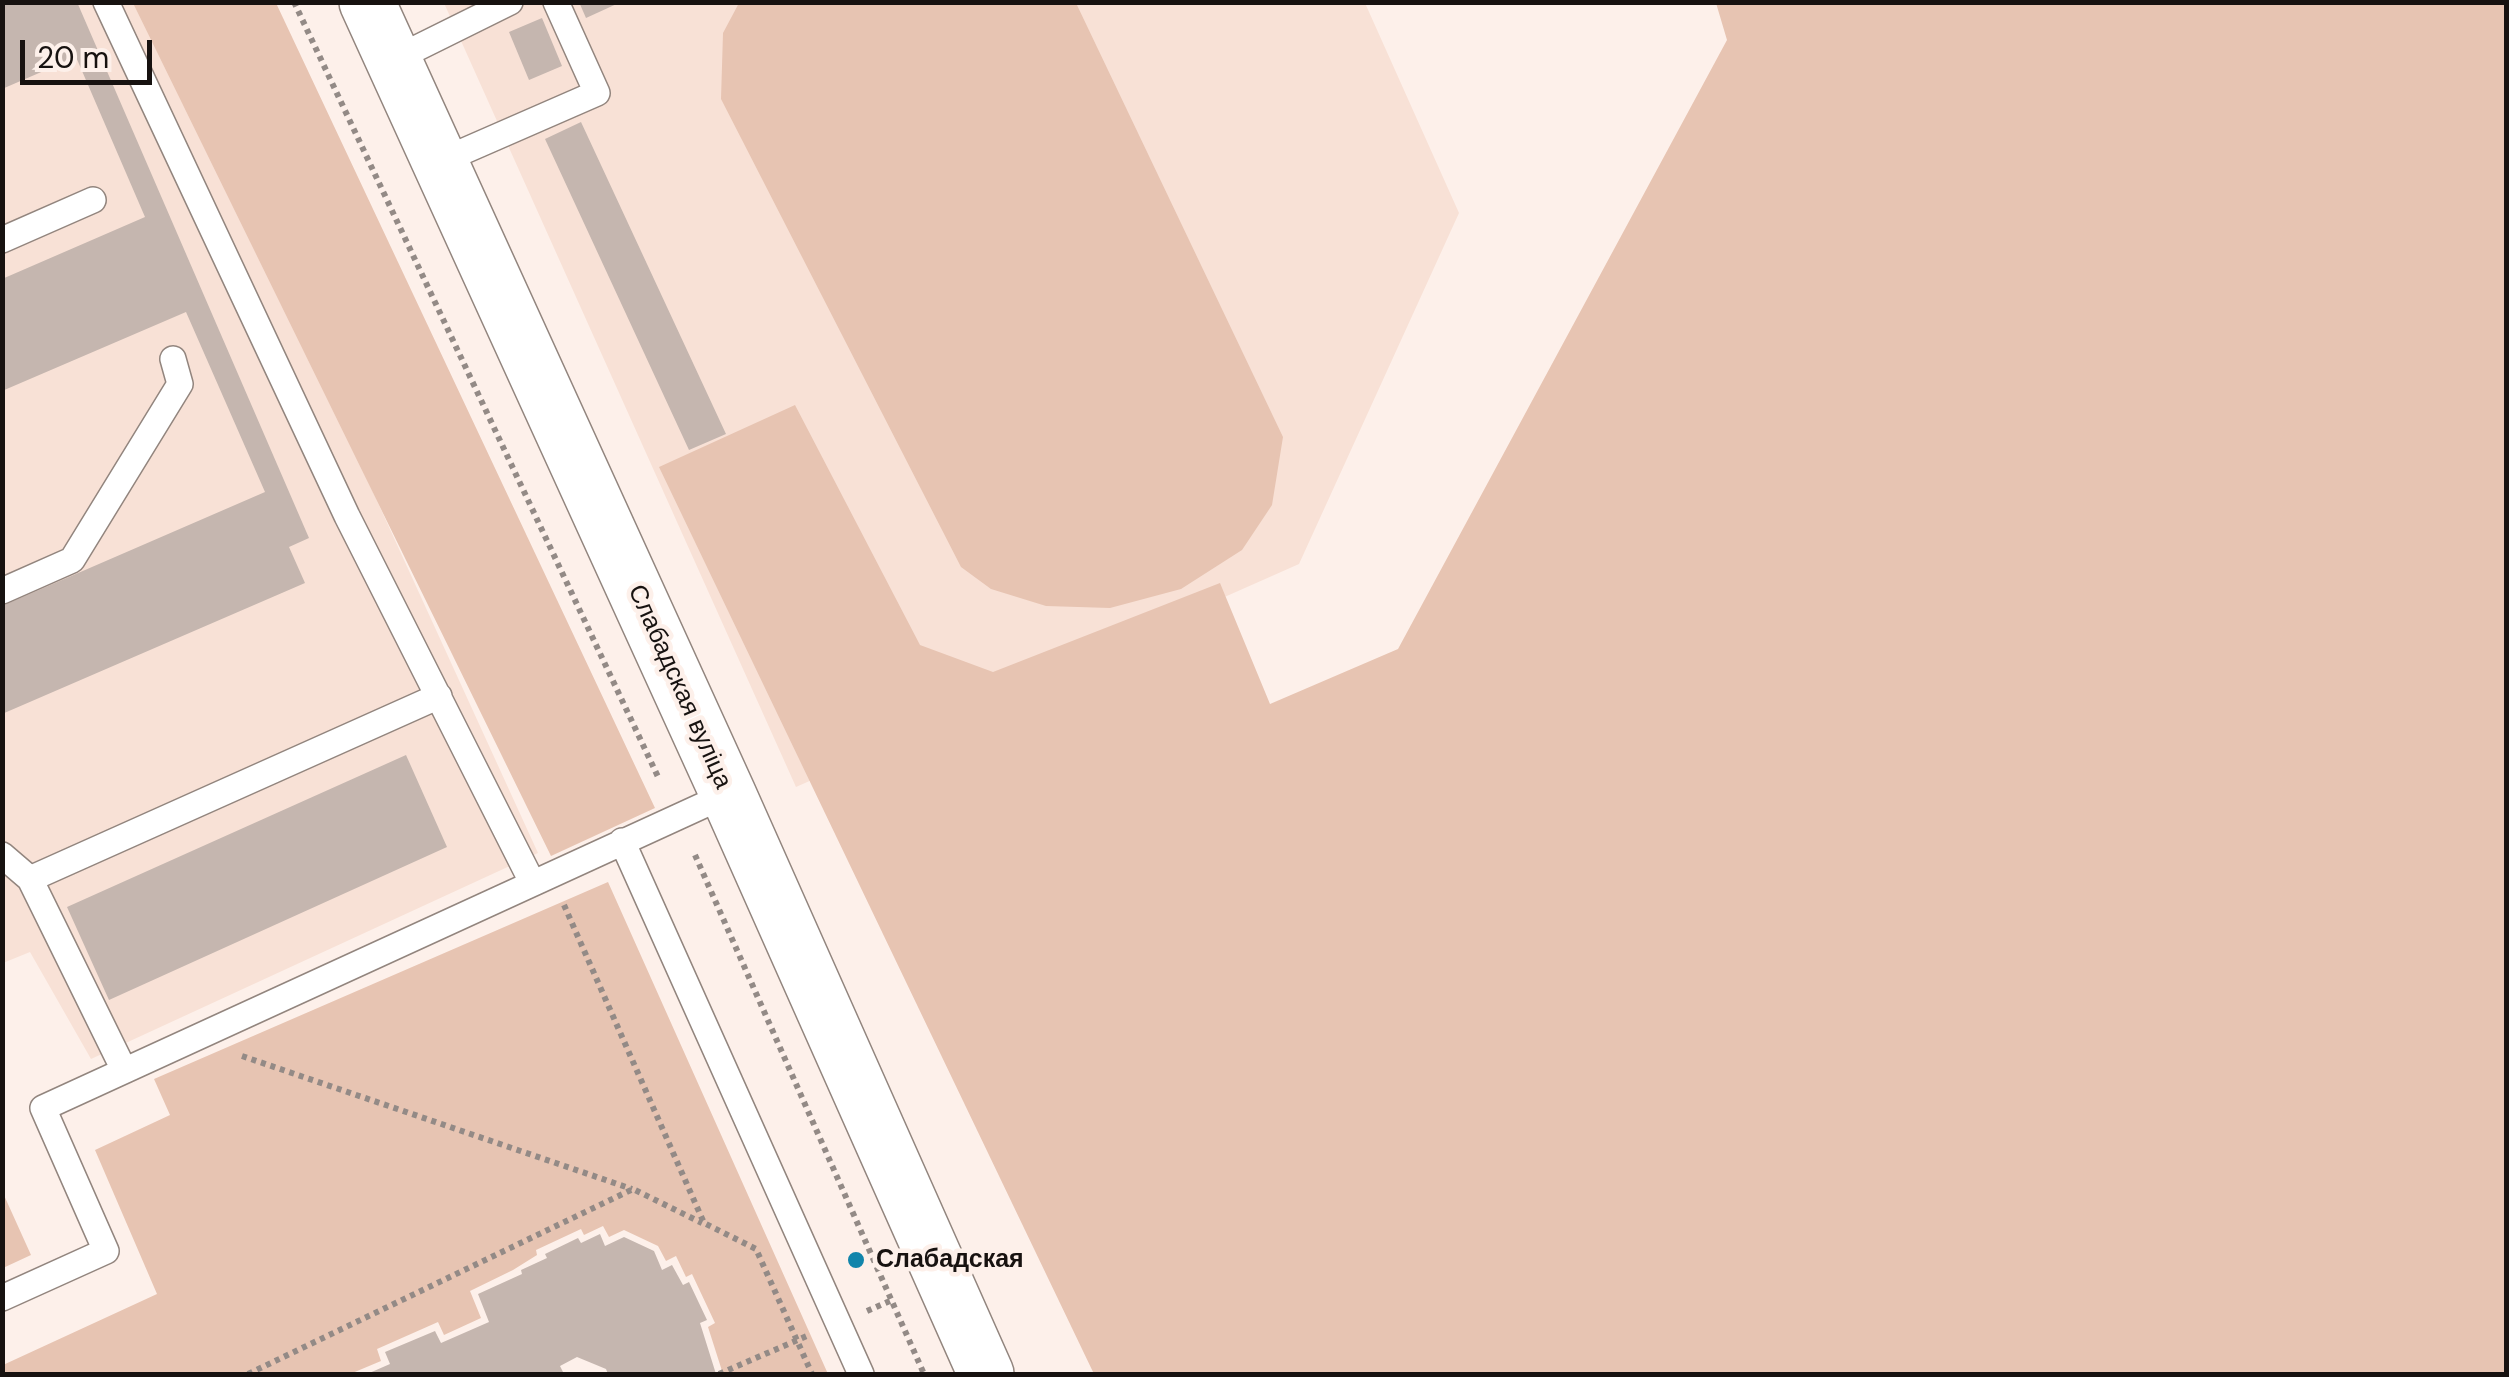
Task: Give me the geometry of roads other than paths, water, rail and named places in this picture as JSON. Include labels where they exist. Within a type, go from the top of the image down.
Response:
[{"type":"street","name":"Слабадская вуліца","points":[[367,2],[728,794],[986,1374]]},
{"type":"lane","points":[[106,2],[347,516],[439,696],[542,878]]},
{"type":"lane","points":[[393,60],[510,2]]},
{"type":"lane","points":[[440,162],[597,93],[556,2]]},
{"type":"lane","points":[[2,240],[94,200]]},
{"type":"lane","points":[[2,591],[72,560],[180,384],[173,359]]},
{"type":"lane","points":[[30,879],[439,696]]},
{"type":"lane","points":[[2,1298],[106,1250],[43,1108],[728,794]]},
{"type":"lane","points":[[622,841],[861,1374]]},
{"type":"lane","points":[[2,855],[30,879],[124,1070]]},
{"type":"place","name":"Слабадская","points":[[856,1260]]}]
